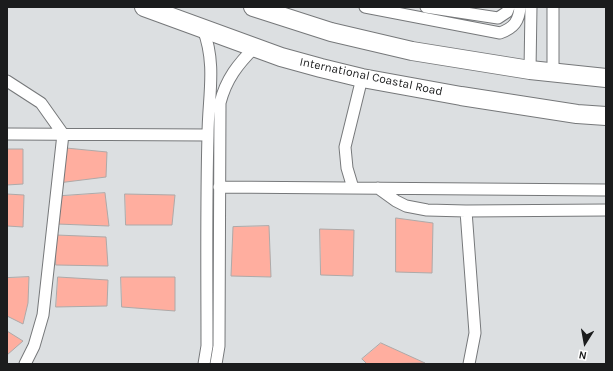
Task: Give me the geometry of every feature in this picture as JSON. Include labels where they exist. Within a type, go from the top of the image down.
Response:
[{"type":"highway","name":"International Coastal Road","points":[[144,7],[255,48],[314,66],[362,78],[469,98],[577,114],[606,116]]},
{"type":"highway","points":[[253,7],[331,32],[412,50],[530,70],[606,78]]},
{"type":"street","points":[[365,7],[492,32],[508,30],[514,26],[518,20],[520,7]]},
{"type":"street","points":[[426,7],[492,18],[498,18],[506,11],[514,26]]},
{"type":"street","points":[[530,70],[531,7]]},
{"type":"street","points":[[553,7],[553,72]]},
{"type":"street","points":[[203,29],[209,43],[211,68],[208,135],[207,346],[204,364]]},
{"type":"street","points":[[216,364],[219,346],[220,103],[223,91],[233,72],[241,61],[255,48]]},
{"type":"street","points":[[353,188],[347,168],[345,147],[362,78]]},
{"type":"street","points":[[7,81],[41,103],[63,134],[43,315],[34,346],[25,364]]},
{"type":"street","points":[[7,134],[208,135]]},
{"type":"street","points":[[219,187],[606,190]]},
{"type":"street","points":[[378,188],[396,201],[416,209],[466,211],[606,210]]},
{"type":"street","points":[[466,211],[475,333],[470,364]]},
{"type":"building","points":[[66,148],[107,152],[106,177],[58,183]]},
{"type":"building","points":[[7,149],[23,149],[23,184],[7,185]]},
{"type":"building","points":[[105,193],[109,226],[57,224],[62,196]]},
{"type":"building","points":[[7,194],[24,195],[23,227],[7,226]]},
{"type":"building","points":[[125,194],[175,195],[172,225],[126,225]]},
{"type":"building","points":[[396,218],[433,223],[432,273],[396,272]]},
{"type":"building","points":[[269,226],[271,277],[231,276],[233,227]]},
{"type":"building","points":[[320,229],[354,230],[353,276],[321,275]]},
{"type":"building","points":[[56,235],[106,237],[108,266],[56,265]]},
{"type":"building","points":[[29,277],[28,303],[23,324],[7,316],[7,278]]},
{"type":"building","points":[[58,277],[108,280],[107,306],[56,307]]},
{"type":"building","points":[[121,277],[175,277],[175,311],[122,307]]},
{"type":"building","points":[[7,331],[23,341],[7,355]]},
{"type":"building","points":[[381,343],[425,363],[367,364],[362,359]]}]
